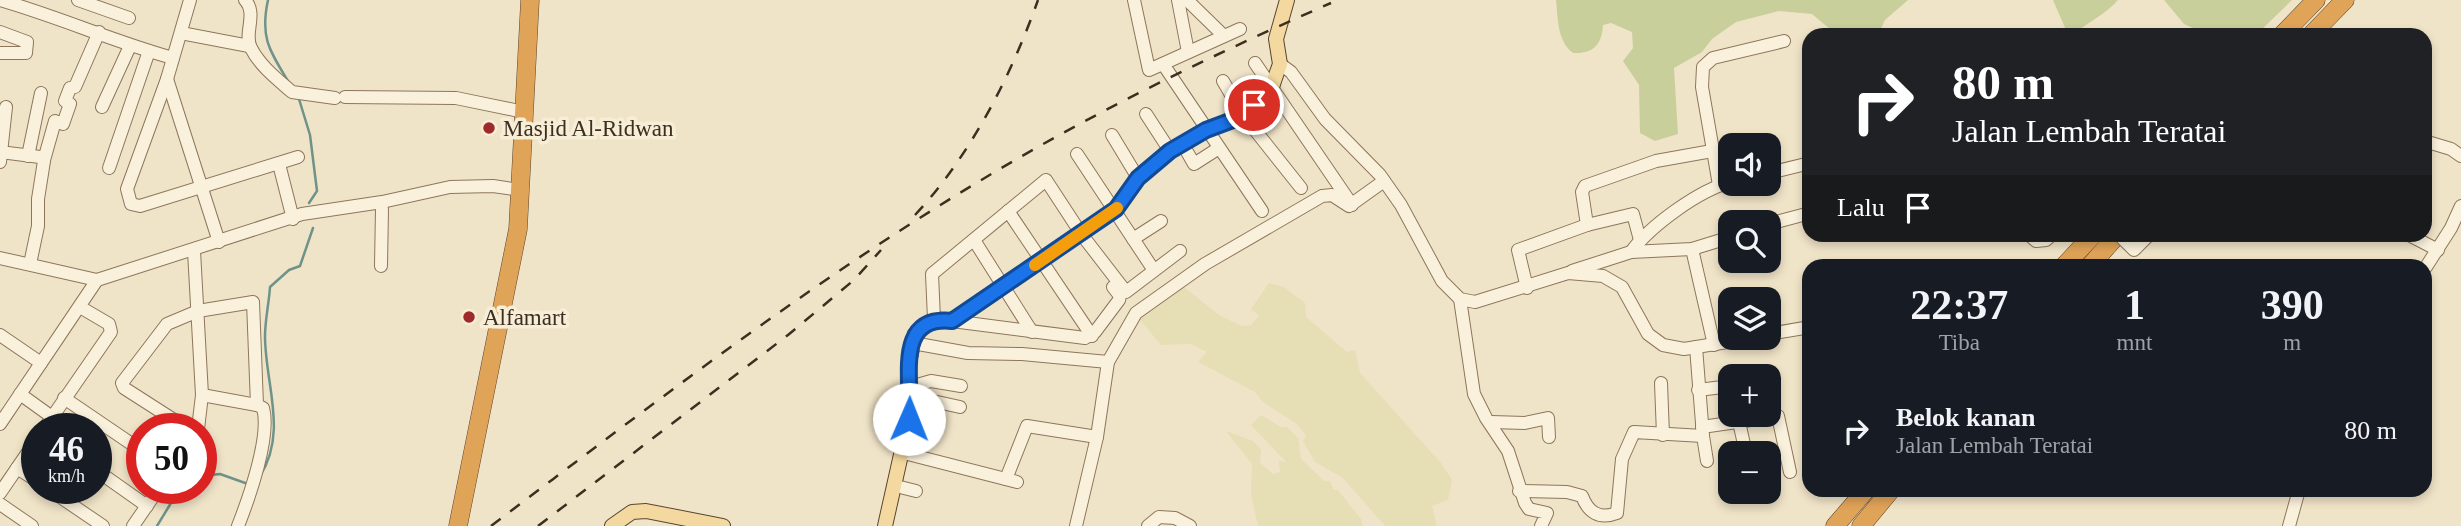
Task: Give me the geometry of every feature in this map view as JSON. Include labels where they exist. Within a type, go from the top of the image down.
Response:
[{"type":"highway","points":[[458,526],[512,265],[514,190],[524,112],[530,0]]},
{"type":"highway","points":[[2289,28],[2316,0]]},
{"type":"highway","points":[[2318,28],[2344,0]]},
{"type":"highway","points":[[2071,259],[2086,242]]},
{"type":"highway","points":[[2096,259],[2111,242]]},
{"type":"highway","points":[[1835,526],[1860,497]]},
{"type":"highway","points":[[1861,526],[1885,497]]},
{"type":"main road","points":[[885,526],[904,453],[913,343],[918,330],[934,319],[952,321],[1116,209],[1138,178],[1176,147],[1206,130],[1243,115],[1272,87],[1280,64],[1276,39],[1287,0]]},
{"type":"main road","points":[[612,526],[632,512],[646,510],[723,526]]},
{"type":"street","points":[[0,0],[99,32],[130,46],[173,58]]},
{"type":"street","points":[[78,0],[106,4],[129,18]]},
{"type":"street","points":[[190,0],[167,79],[127,194],[131,204],[140,206],[298,157]]},
{"type":"street","points":[[245,0],[251,11],[249,46],[268,74],[297,94],[340,98],[456,98],[524,112]]},
{"type":"street","points":[[1135,0],[1149,70],[1240,29]]},
{"type":"street","points":[[1178,0],[1188,52]]},
{"type":"street","points":[[1187,0],[1224,36]]},
{"type":"street","points":[[0,32],[27,42],[26,53],[0,53]]},
{"type":"street","points":[[30,264],[38,226],[38,199],[44,160],[55,121],[63,124],[70,104],[65,101],[70,88],[75,87],[99,32]]},
{"type":"street","points":[[181,33],[249,46]]},
{"type":"street","points":[[1718,166],[1712,151],[1702,87],[1706,61],[1784,41]]},
{"type":"street","points":[[102,107],[130,46]]},
{"type":"street","points":[[109,168],[149,51]]},
{"type":"street","points":[[1255,63],[1352,205]]},
{"type":"street","points":[[1163,64],[1262,211]]},
{"type":"street","points":[[1280,64],[1291,72],[1325,119],[1384,181],[1401,205],[1441,281],[1460,299],[1475,302],[1527,288],[1631,252],[1692,249],[1718,241]]},
{"type":"street","points":[[167,79],[219,243]]},
{"type":"street","points":[[1223,81],[1243,115],[1301,188]]},
{"type":"street","points":[[28,156],[41,93]]},
{"type":"street","points":[[6,107],[1,156],[28,156],[44,160]]},
{"type":"street","points":[[1146,114],[1194,164],[1219,148]]},
{"type":"street","points":[[1112,135],[1138,178]]},
{"type":"street","points":[[2432,143],[2461,156]]},
{"type":"street","points":[[1587,225],[1582,192],[1585,186],[1656,162],[1712,151]]},
{"type":"street","points":[[1077,154],[1116,209],[1153,269]]},
{"type":"street","points":[[279,164],[293,219]]},
{"type":"street","points":[[1781,170],[1802,165]]},
{"type":"street","points":[[934,319],[932,274],[1046,180],[1079,236],[1120,296],[1091,336],[1085,338],[952,321]]},
{"type":"street","points":[[1352,205],[1384,181]]},
{"type":"street","points":[[0,258],[97,280],[219,243],[302,214],[382,202],[450,187],[493,186],[514,190]]},
{"type":"street","points":[[1631,252],[1640,240],[1687,204],[1718,188]]},
{"type":"street","points":[[293,219],[382,209],[451,193],[514,190]]},
{"type":"street","points":[[1076,526],[1097,437],[1108,362],[1136,313],[1205,264],[1322,196],[1332,195],[1352,205]]},
{"type":"street","points":[[2432,259],[2461,206]]},
{"type":"street","points":[[381,266],[382,209]]},
{"type":"street","points":[[1009,211],[1091,336]]},
{"type":"street","points":[[1527,288],[1518,250],[1587,225],[1633,214],[1640,240]]},
{"type":"street","points":[[1781,221],[1802,215]]},
{"type":"street","points":[[1133,239],[1161,221]]},
{"type":"street","points":[[1079,236],[1130,297],[1153,269],[1180,250]]},
{"type":"street","points":[[974,240],[1032,332]]},
{"type":"street","points":[[2126,242],[2134,250],[2142,242]]},
{"type":"street","points":[[2422,242],[2438,250]]},
{"type":"street","points":[[1692,249],[1714,345]]},
{"type":"street","points":[[194,251],[202,395],[200,413]]},
{"type":"street","points":[[1568,273],[1611,278],[1629,296],[1654,341],[1673,348],[1718,344]]},
{"type":"street","points":[[0,424],[97,280]]},
{"type":"street","points":[[1460,299],[1474,394],[1508,451],[1519,491],[1529,509],[1547,513],[1541,526]]},
{"type":"street","points":[[163,413],[124,388],[122,383],[161,330],[198,311],[253,302],[257,405]]},
{"type":"street","points":[[55,413],[111,332],[109,324],[80,307]]},
{"type":"street","points":[[1781,332],[1802,328]]},
{"type":"street","points":[[0,335],[41,363]]},
{"type":"street","points":[[913,343],[968,353],[1023,354],[1108,362]]},
{"type":"street","points":[[1696,348],[1702,432],[1707,461]]},
{"type":"street","points":[[910,391],[931,381],[961,386]]},
{"type":"street","points":[[1661,383],[1663,435]]},
{"type":"street","points":[[1699,390],[1718,388]]},
{"type":"street","points":[[910,391],[960,407]]},
{"type":"street","points":[[20,394],[46,413]]},
{"type":"street","points":[[202,395],[263,408],[266,428],[262,453],[238,526]]},
{"type":"street","points":[[64,398],[126,440]]},
{"type":"street","points":[[1491,422],[1525,423],[1548,418],[1549,437]]},
{"type":"street","points":[[904,453],[1012,481],[1027,426],[1097,437]]},
{"type":"street","points":[[1519,491],[1581,495],[1586,508],[1595,514],[1614,515],[1619,510],[1622,459],[1631,436],[1638,430],[1663,435],[1702,432],[1720,427]]},
{"type":"street","points":[[1780,427],[1790,472]]},
{"type":"street","points":[[0,493],[21,462]]},
{"type":"street","points":[[17,468],[21,471]]},
{"type":"street","points":[[112,481],[147,506],[133,526]]},
{"type":"street","points":[[896,485],[916,491]]},
{"type":"street","points":[[2289,526],[2297,497]]},
{"type":"street","points":[[0,504],[32,526]]},
{"type":"street","points":[[71,504],[103,526]]},
{"type":"street","points":[[1148,526],[1159,517],[1175,518],[1190,526]]},
{"type":"shaded area","points":[[1269,283],[1284,287],[1305,303],[1306,317],[1347,352],[1355,350],[1360,373],[1441,463],[1452,480],[1448,500],[1432,506],[1437,526],[1385,526],[1343,478],[1315,462],[1303,441],[1306,435],[1297,424],[1263,402],[1255,392],[1198,362],[1207,352],[1191,344],[1161,345],[1136,315],[1180,284],[1219,315],[1241,326],[1251,325],[1259,316],[1251,309]]},
{"type":"shaded area","points":[[1261,415],[1281,427],[1287,427],[1298,438],[1301,459],[1324,481],[1330,481],[1334,490],[1338,490],[1361,519],[1363,526],[1258,526],[1251,494],[1252,464],[1226,431],[1253,441],[1261,450],[1260,463],[1273,474],[1280,472],[1279,461],[1286,462],[1251,425]]},
{"type":"green space","points":[[1556,0],[1908,0],[1885,20],[1881,28],[1829,28],[1812,14],[1779,11],[1736,22],[1712,39],[1702,52],[1674,68],[1678,134],[1655,141],[1640,133],[1639,85],[1623,61],[1633,48],[1632,32],[1611,23],[1603,25],[1601,38],[1596,46],[1586,52],[1573,53],[1561,36]]},
{"type":"green space","points":[[2053,0],[2118,0],[2082,28],[2065,28]]},
{"type":"green space","points":[[2164,0],[2292,0],[2263,28],[2193,28],[2184,24]]},
{"type":"waterway","points":[[268,0],[265,24],[268,43],[288,81]]},
{"type":"waterway","points":[[299,99],[310,135],[317,191],[309,203]]},
{"type":"waterway","points":[[260,476],[273,442],[274,425],[265,336],[270,287],[289,270],[300,266],[313,228]]},
{"type":"waterway","points":[[217,474],[248,484]]},
{"type":"waterway","points":[[157,526],[170,504]]},
{"type":"railway","points":[[915,215],[954,167],[987,114],[1015,57],[1038,0]]},
{"type":"railway","points":[[491,526],[730,347],[915,221],[1021,157],[1108,109],[1331,3]]},
{"type":"railway","points":[[538,526],[788,335],[854,280],[881,250]]},
{"type":"slow traffic","points":[[1035,265],[1117,208]]},
{"type":"place","name":"Masjid Al-Ridwan","points":[[489,128]]},
{"type":"place","name":"Alfamart","points":[[469,317]]},
{"type":"route","points":[[909,419],[909,363],[915,335],[925,323],[934,319],[952,321],[1116,209],[1138,178],[1155,162],[1206,130],[1238,118],[1254,105]]}]
